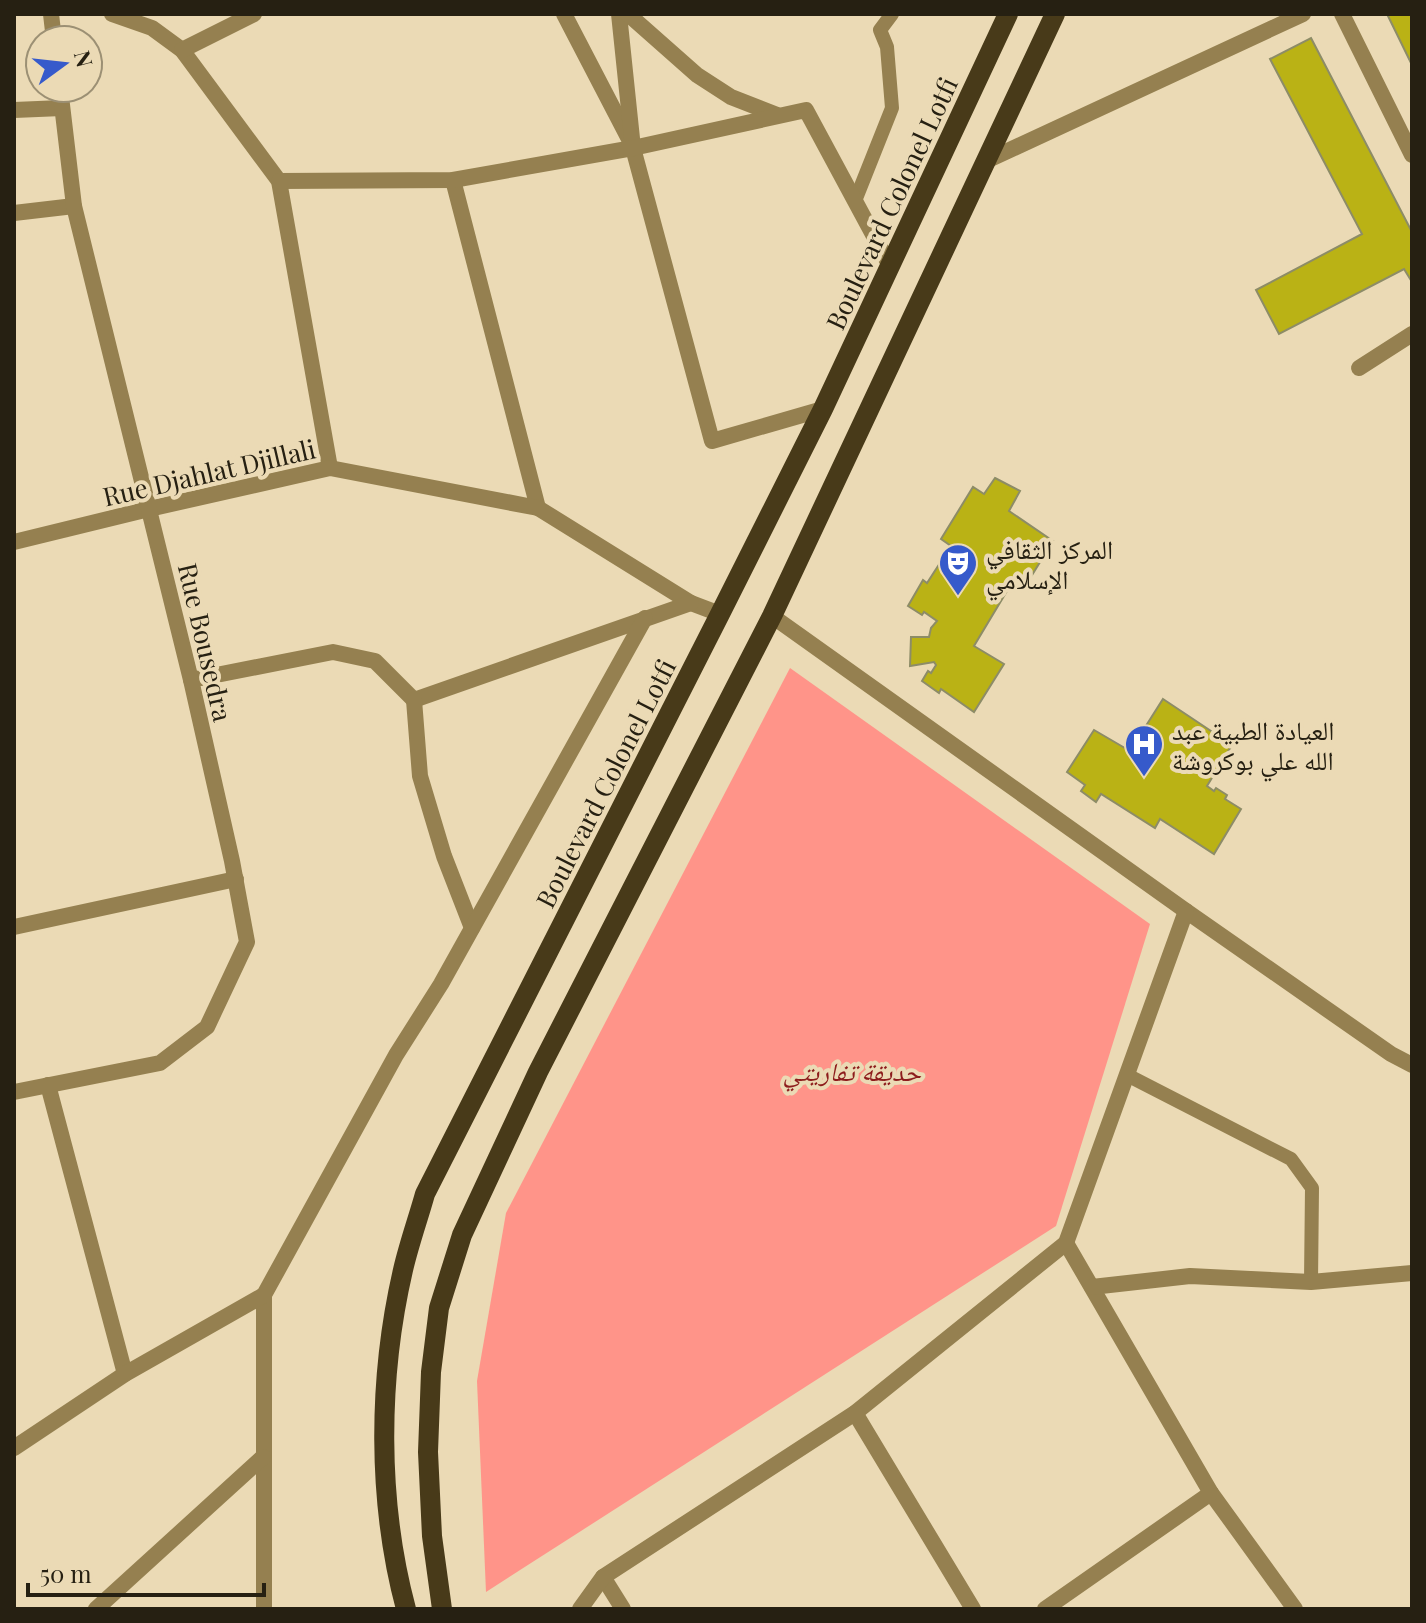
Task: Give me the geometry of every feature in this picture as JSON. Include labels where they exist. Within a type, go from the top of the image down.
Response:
[{"type":"main road","name":"Boulevard Colonel Lotfi","points":[[406,1609],[387,1505],[384,1422],[392,1328],[403,1268],[425,1194],[823,409],[1008,14]]},
{"type":"main road","points":[[442,1609],[432,1536],[428,1452],[431,1372],[439,1308],[462,1235],[538,1072],[772,616],[1055,14]]},
{"type":"street","points":[[112,14],[152,28],[182,50],[279,181],[330,468]]},
{"type":"street","points":[[182,50],[254,14]]},
{"type":"street","points":[[564,14],[633,148]]},
{"type":"street","points":[[619,14],[633,148],[712,441],[823,409]]},
{"type":"street","points":[[628,14],[697,75],[731,97],[779,116]]},
{"type":"street","points":[[986,161],[1303,14]]},
{"type":"street","points":[[1342,14],[1412,155]]},
{"type":"street","name":"Rue Bousedra","points":[[48,1085],[160,1063],[207,1027],[247,942],[236,879],[191,680],[74,206],[62,104]]},
{"type":"street","points":[[14,110],[62,108]]},
{"type":"street","points":[[279,181],[453,180],[633,148],[806,110],[890,266]]},
{"type":"street","points":[[453,180],[538,508]]},
{"type":"street","points":[[14,213],[74,206]]},
{"type":"street","points":[[1359,368],[1412,334]]},
{"type":"street","name":"Rue Djahlat Djillali","points":[[14,542],[330,468],[538,508],[691,603],[720,614]]},
{"type":"street","points":[[414,700],[691,603]]},
{"type":"street","points":[[772,616],[1186,911],[1391,1054],[1412,1065]]},
{"type":"street","points":[[264,1609],[264,1295],[396,1055],[441,984],[645,618]]},
{"type":"street","points":[[191,680],[333,652],[375,661],[414,700],[420,776],[444,856],[472,928]]},
{"type":"street","points":[[14,927],[236,879]]},
{"type":"street","points":[[580,1609],[603,1577],[855,1413],[1066,1243],[1186,911]]},
{"type":"street","points":[[14,1092],[48,1085],[125,1374]]},
{"type":"street","points":[[1066,1243],[1211,1493],[1295,1609]]},
{"type":"street","points":[[1092,1287],[1190,1276],[1311,1282],[1412,1273]]},
{"type":"street","points":[[14,1448],[125,1374],[264,1295]]},
{"type":"street","points":[[855,1413],[973,1609]]},
{"type":"street","points":[[96,1609],[263,1457]]},
{"type":"street","points":[[1045,1609],[1211,1493]]},
{"type":"street","points":[[603,1577],[623,1609]]},
{"type":"lane","points":[[855,201],[892,108],[887,47],[880,30],[892,14]]},
{"type":"lane","points":[[1127,1075],[1291,1159],[1312,1188],[1311,1282]]},
{"type":"green space","name":"حديقة تفاريتي","points":[[790,668],[1150,924],[1056,1226],[486,1592],[477,1381],[506,1213]]},
{"type":"building","points":[[1387,14],[1412,14],[1412,65]]},
{"type":"building","points":[[1311,38],[1412,232],[1412,282],[1404,269],[1279,334],[1256,290],[1362,234],[1270,59]]},
{"type":"building","name":"المركز الثقافي الإسلامي","points":[[995,478],[1020,491],[1009,511],[1053,541],[1024,588],[1013,581],[974,646],[1004,664],[974,712],[941,689],[939,693],[922,681],[928,671],[931,673],[936,665],[934,662],[910,666],[911,637],[929,637],[937,621],[908,606],[923,580],[927,583],[951,546],[941,539],[973,487],[984,494]]},
{"type":"building","name":"العيادة الطبية عبد الله علي بوكروشة","points":[[1163,699],[1232,745],[1207,786],[1227,795],[1225,799],[1241,809],[1214,854],[1160,819],[1155,828],[1101,794],[1096,802],[1081,791],[1085,785],[1067,772],[1094,730],[1130,751]]},
{"type":"place","name":"المركز الثقافي الإسلامي","points":[[958,597]]},
{"type":"place","name":"العيادة الطبية عبد الله علي بوكروشة","points":[[1144,778]]}]
